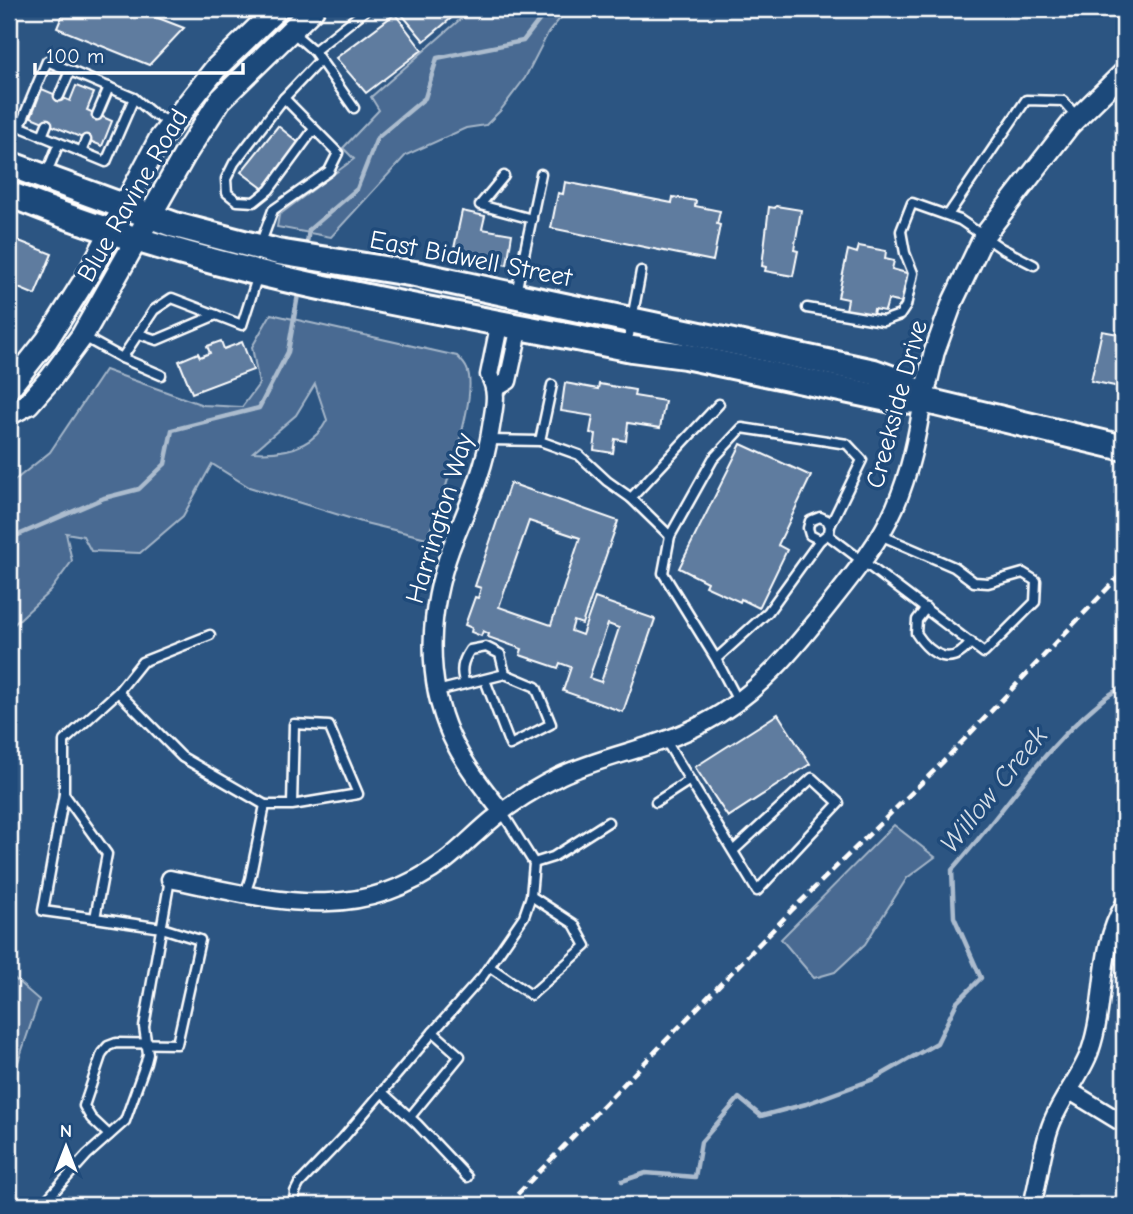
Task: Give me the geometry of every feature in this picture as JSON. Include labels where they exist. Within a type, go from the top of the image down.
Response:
[{"type":"main road","name":"Blue Ravine Road","points":[[9,388],[64,316],[112,232],[160,139],[216,68],[277,9]]},
{"type":"main road","points":[[291,31],[289,22],[294,9]]},
{"type":"main road","name":"Blue Ravine Road","points":[[9,414],[27,404],[51,378],[82,336],[184,156],[220,100],[313,9]]},
{"type":"main road","name":"East Bidwell Street","points":[[9,164],[176,225],[268,250],[415,274],[515,296],[630,328]]},
{"type":"main road","points":[[9,194],[138,241],[262,275],[632,349],[685,356],[897,401],[923,400],[1124,448]]},
{"type":"main road","points":[[325,289],[396,286],[504,306],[515,296]]},
{"type":"main road","points":[[510,323],[534,316],[630,328],[637,337],[674,329],[874,372],[904,383],[923,400]]},
{"type":"street","name":"Creekside Drive","points":[[170,879],[303,904],[349,901],[383,893],[445,861],[502,812],[531,792],[560,776],[666,741],[705,723],[760,684],[791,653],[864,560],[880,535],[906,478],[934,352],[953,301],[985,236],[1034,169],[1077,117],[1124,72]]},
{"type":"street","name":"Harrington Way","points":[[502,812],[462,756],[443,714],[432,645],[437,599],[450,551],[475,492],[489,440],[496,388],[489,375],[510,323]]},
{"type":"street","points":[[1032,1205],[1045,1140],[1090,1051],[1100,1012],[1107,944],[1124,905]]},
{"type":"street","points":[[1070,1091],[1124,1124]]},
{"type":"lane","points":[[314,51],[368,9]]},
{"type":"lane","points":[[291,31],[314,51],[354,108]]},
{"type":"lane","points":[[314,129],[268,190],[254,202],[237,201],[227,193],[226,179],[234,163],[284,98],[320,60]]},
{"type":"lane","points":[[20,126],[47,61],[134,98],[171,124]]},
{"type":"lane","points":[[59,96],[70,71]]},
{"type":"lane","points":[[97,115],[109,87]]},
{"type":"lane","points":[[9,121],[106,162],[134,98]]},
{"type":"lane","points":[[268,250],[273,210],[329,171],[338,153],[284,98]]},
{"type":"lane","points":[[948,215],[1027,100],[1063,102],[1077,117]]},
{"type":"lane","points":[[42,136],[47,124]]},
{"type":"lane","points":[[81,152],[86,140]]},
{"type":"lane","points":[[45,178],[59,143]]},
{"type":"lane","points":[[515,296],[541,174]]},
{"type":"lane","points":[[504,176],[480,205],[532,219]]},
{"type":"lane","points":[[807,308],[883,321],[900,315],[906,306],[913,273],[901,232],[912,203],[960,220],[1001,248],[1034,265]]},
{"type":"lane","points":[[630,328],[641,271]]},
{"type":"lane","points":[[122,358],[154,310],[172,298],[242,325],[262,275]]},
{"type":"lane","points":[[138,334],[157,340],[216,315]]},
{"type":"lane","points":[[82,336],[161,375]]},
{"type":"lane","points":[[540,441],[552,385]]},
{"type":"lane","points":[[631,498],[719,404]]},
{"type":"lane","points":[[716,659],[768,612],[826,534],[862,460],[847,444],[742,428],[713,459],[670,536],[663,573],[716,659],[738,701]]},
{"type":"lane","points":[[489,440],[540,441],[579,455],[607,481],[631,498],[670,536]]},
{"type":"lane","points":[[826,534],[985,653],[1035,602],[1035,581],[1023,573],[988,583],[974,582],[954,567],[880,535]]},
{"type":"lane","points":[[926,608],[917,620],[916,633],[931,650],[953,657],[962,653],[971,642]]},
{"type":"lane","points":[[109,1135],[91,1118],[84,1106],[102,1053],[108,1046],[116,1043],[177,1044],[200,940],[162,928],[43,911],[64,794],[64,741],[118,692],[142,663],[210,635]]},
{"type":"lane","points":[[465,684],[461,673],[464,659],[470,650],[486,647],[500,654],[505,674]]},
{"type":"lane","points":[[438,691],[505,674],[536,687],[551,724],[510,745],[485,680]]},
{"type":"lane","points":[[118,692],[182,757],[265,805],[292,805],[358,794],[329,726],[294,724],[292,805]]},
{"type":"lane","points":[[666,741],[757,891],[839,803],[812,778],[733,851]]},
{"type":"lane","points":[[656,802],[690,780]]},
{"type":"lane","points":[[64,794],[107,854],[95,918]]},
{"type":"lane","points":[[245,894],[265,805]]},
{"type":"lane","points":[[294,1205],[299,1184],[326,1158],[490,967],[524,916],[531,896],[534,863],[502,812]]},
{"type":"lane","points":[[534,863],[553,857],[608,822]]},
{"type":"lane","points":[[42,1205],[125,1121],[146,1062],[144,1027],[170,879]]},
{"type":"lane","points":[[490,967],[531,995],[586,946],[574,924],[531,896]]},
{"type":"lane","points":[[410,1117],[460,1056],[433,1032]]},
{"type":"lane","points":[[382,1092],[410,1117],[467,1177]]},
{"type":"shaded area","points":[[472,9],[568,9],[548,33],[525,78],[486,125],[466,128],[406,155],[331,237],[277,227],[279,215],[354,159],[343,148],[379,110],[371,97]]},
{"type":"shaded area","points":[[271,314],[457,356],[461,360],[467,369],[470,383],[468,403],[456,452],[427,538],[365,523],[249,487],[212,464],[183,516],[140,553],[91,551],[83,536],[66,533],[72,561],[50,591],[9,629],[9,485],[50,452],[105,370],[203,405],[242,407],[259,384],[252,347]],"holes":[[[315,384],[327,420],[314,437],[296,447],[275,452],[253,452],[296,415]]]},
{"type":"shaded area","points":[[894,825],[935,857],[907,878],[865,944],[835,972],[814,978],[781,939]]},
{"type":"shaded area","points":[[9,974],[39,1000],[11,1083],[12,1126],[9,1130]]},
{"type":"building","points":[[65,9],[135,9],[184,28],[149,65],[57,28]]},
{"type":"building","points":[[462,9],[424,41],[399,11]]},
{"type":"building","points":[[395,14],[422,50],[366,93],[336,58]]},
{"type":"building","points":[[76,86],[94,93],[87,110],[112,121],[102,146],[31,117],[42,89],[70,101]]},
{"type":"building","points":[[278,126],[299,143],[265,190],[241,172]]},
{"type":"building","points":[[565,182],[672,203],[673,197],[696,201],[695,206],[720,211],[713,261],[551,228],[558,193],[563,194]]},
{"type":"building","points":[[769,207],[801,210],[794,250],[798,251],[793,276],[765,271],[766,267],[762,266]]},
{"type":"building","points":[[462,211],[485,216],[482,229],[512,234],[507,265],[453,253]]},
{"type":"building","points":[[9,237],[52,254],[35,295],[9,284]]},
{"type":"building","points":[[859,246],[886,251],[885,259],[894,261],[892,269],[910,274],[903,303],[888,300],[885,311],[874,309],[873,315],[846,310],[848,299],[838,297],[848,250],[857,253]]},
{"type":"building","points":[[1102,331],[1124,335],[1124,388],[1091,381]]},
{"type":"building","points":[[221,341],[224,349],[242,342],[253,370],[192,393],[179,361],[198,353],[200,357],[210,353],[207,346]]},
{"type":"building","points":[[565,383],[598,389],[599,384],[635,390],[634,396],[665,401],[660,428],[628,423],[626,441],[615,439],[613,453],[594,450],[596,434],[590,433],[593,416],[561,411]]},
{"type":"building","points":[[741,444],[811,476],[778,545],[787,550],[759,608],[705,586],[707,582],[679,568]]},
{"type":"building","points":[[510,483],[618,521],[582,624],[574,621],[571,631],[582,635],[595,598],[655,619],[623,712],[563,691],[571,667],[560,663],[558,668],[520,655],[522,649],[488,637],[489,634],[483,631],[481,636],[471,632],[472,628],[465,625],[481,588],[475,586]],"holes":[[[529,521],[580,538],[551,625],[499,607]],[[608,624],[619,628],[601,682],[589,678]]]},
{"type":"building","points":[[778,714],[810,764],[728,817],[695,767]]},
{"type":"waterway","points":[[306,249],[309,230],[357,189],[377,138],[425,98],[437,58],[523,41],[548,9]]},
{"type":"waterway","points":[[9,539],[104,498],[139,489],[165,464],[172,430],[259,408],[288,352],[299,289]]},
{"type":"waterway","name":"Willow Creek","points":[[622,1181],[646,1173],[695,1177],[701,1142],[739,1098],[761,1116],[806,1104],[874,1079],[937,1043],[957,1002],[981,978],[954,917],[952,870],[1067,732],[1103,699],[1124,687]]},
{"type":"waterway","name":"Willow Creek","points":[[592,1205],[599,1198]]},
{"type":"railway","points":[[507,1205],[792,910],[942,763],[1124,571]]}]
